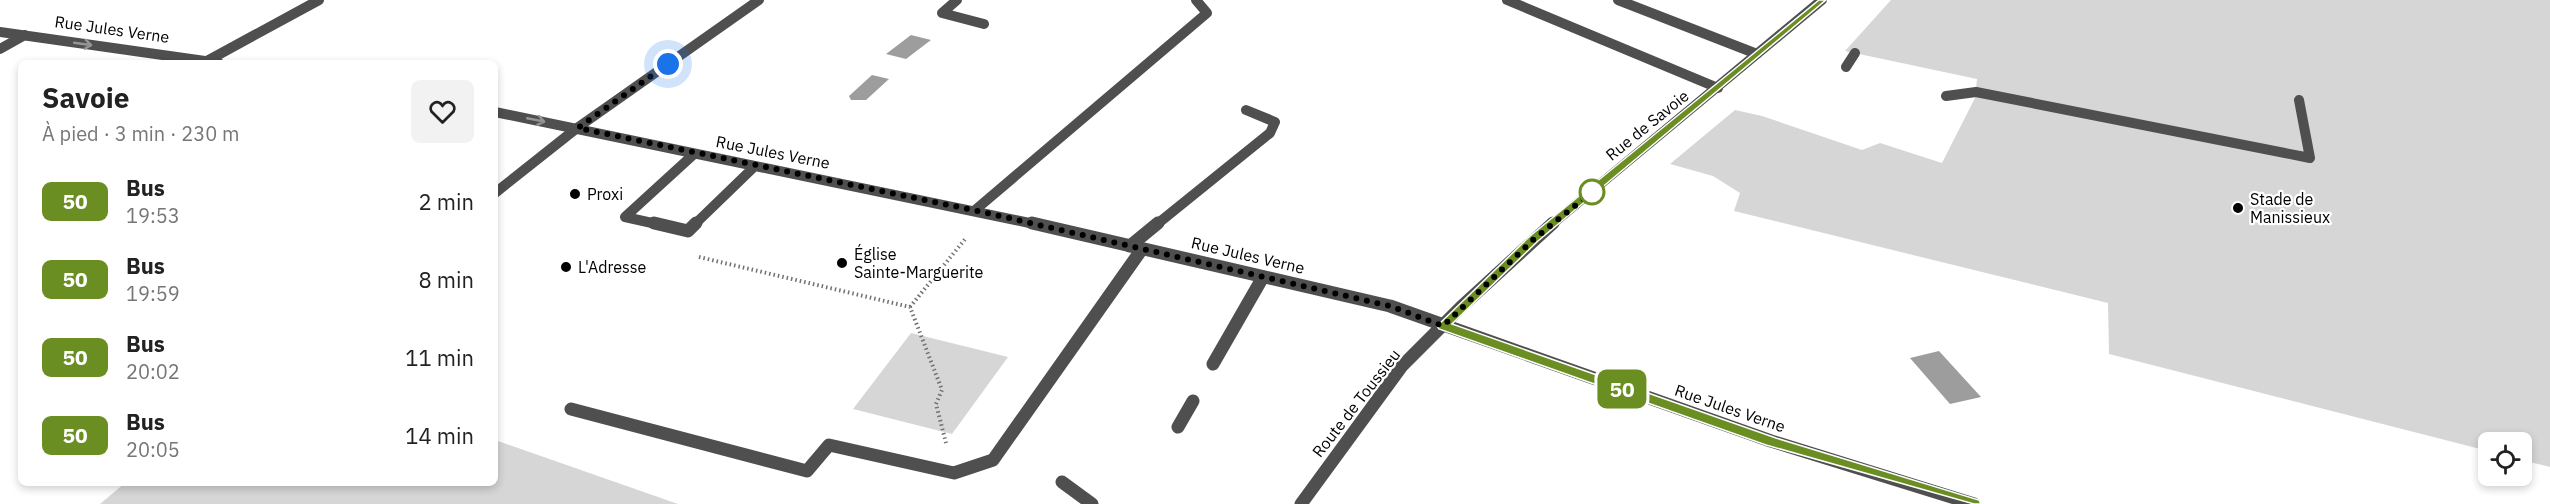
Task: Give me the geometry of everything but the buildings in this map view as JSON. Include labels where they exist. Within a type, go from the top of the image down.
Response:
[{"type":"street","points":[[209,60],[319,0]]},
{"type":"street","points":[[498,192],[578,128],[759,0]]},
{"type":"street","points":[[957,0],[942,13],[984,24]]},
{"type":"street","points":[[980,212],[1207,13],[1196,0]]},
{"type":"street","points":[[1507,0],[1718,88]]},
{"type":"street","points":[[1618,0],[1757,54]]},
{"type":"street","name":"Rue de Savoie","points":[[1443,326],[1534,239],[1822,0]]},
{"type":"street","name":"Rue Jules Verne","points":[[0,32],[200,60]]},
{"type":"street","points":[[0,49],[25,35]]},
{"type":"street","points":[[1846,67],[1855,54]]},
{"type":"street","points":[[1946,96],[1976,92],[2310,158],[2299,100]]},
{"type":"street","points":[[571,409],[807,471],[829,445],[954,473],[993,460],[1136,248],[1270,133],[1275,122],[1246,110]]},
{"type":"street","name":"Rue Jules Verne","points":[[498,113],[980,212],[1390,306],[1771,441],[1974,504]]},
{"type":"street","points":[[694,154],[625,217],[688,231],[755,166]]},
{"type":"street","points":[[1213,364],[1263,277]]},
{"type":"street","name":"Route de Toussieu","points":[[1301,504],[1402,366],[1443,326]]},
{"type":"street","points":[[1178,427],[1192,401]]},
{"type":"street","points":[[1062,482],[1092,504]]},
{"type":"path","points":[[910,307],[980,212]]},
{"type":"path","points":[[688,231],[689,255],[910,307]]},
{"type":"path","points":[[910,307],[942,390],[936,404],[954,473]]},
{"type":"shaded area","name":"Stade de Manissieux","points":[[1891,0],[2550,0],[2550,467],[2532,462],[2532,432],[2478,432],[2478,448],[2109,354],[2108,303],[1734,211],[1740,193],[1713,176],[1670,164],[1735,110],[1762,116],[1862,150],[1880,143],[1942,163],[1975,98],[1977,79],[1845,51]]},
{"type":"shaded area","points":[[911,35],[931,40],[906,59],[886,54]]},
{"type":"shaded area","points":[[872,75],[889,79],[866,100],[851,100],[849,96]]},
{"type":"shaded area","points":[[911,333],[1008,357],[952,434],[853,409]]},
{"type":"shaded area","points":[[1939,351],[1981,397],[1950,404],[1910,358]]},
{"type":"shaded area","points":[[498,441],[678,504],[100,504],[121,486],[498,486]]},
{"type":"bus line","name":"50","points":[[1822,0],[1534,239],[1443,326],[1771,441],[1974,504]]},
{"type":"place","name":"Proxi","points":[[575,194]]},
{"type":"place","name":"Stade de Manissieux","points":[[2238,208]]},
{"type":"place","name":"Église Sainte-Marguerite","points":[[842,263]]},
{"type":"place","name":"L'Adresse","points":[[566,267]]},
{"type":"route","points":[[668,64],[578,128],[694,154],[987,213],[1390,306],[1443,326],[1534,239],[1592,192]]}]
